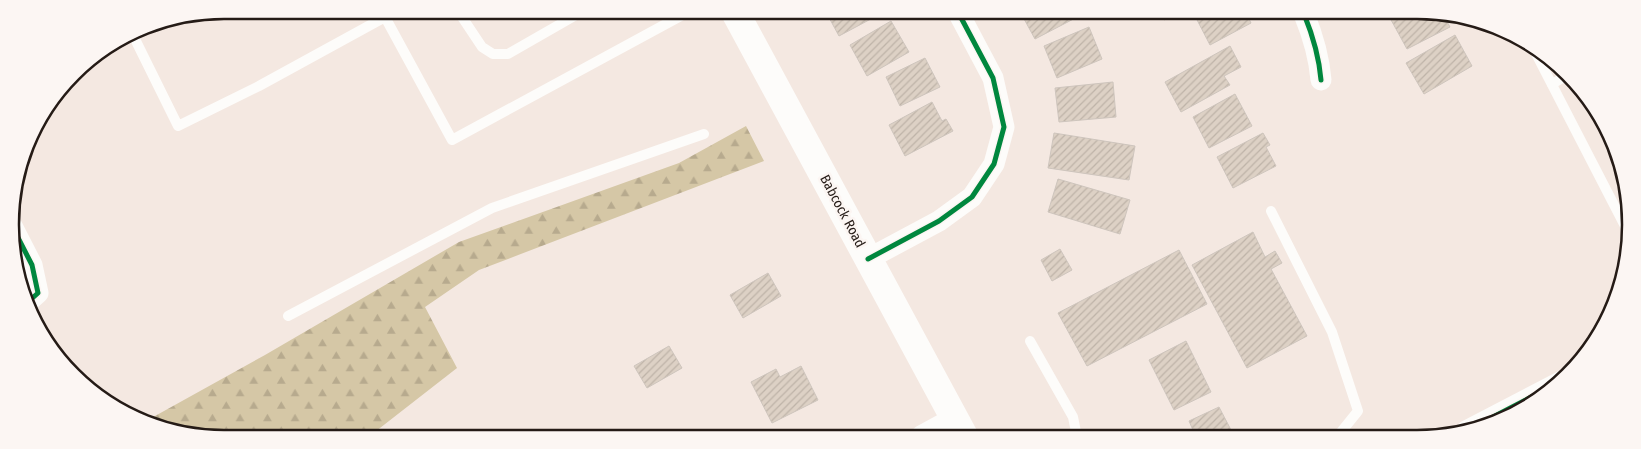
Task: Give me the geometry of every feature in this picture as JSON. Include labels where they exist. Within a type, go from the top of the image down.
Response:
[{"type":"main road","name":"Babcock Road","points":[[739,19],[959,427]]},
{"type":"street","points":[[868,259],[939,221],[966,202],[972,197],[994,164],[1004,127],[992,78],[962,19]]},
{"type":"street","points":[[1306,19],[1314,37],[1321,80]]},
{"type":"street","points":[[19,240],[32,265],[38,293],[32,298]]},
{"type":"street","points":[[946,430],[959,427]]},
{"type":"lane","points":[[135,39],[178,126],[275,78],[381,19]]},
{"type":"lane","points":[[386,19],[452,140],[675,19]]},
{"type":"lane","points":[[463,19],[482,47],[493,54],[508,54],[569,19]]},
{"type":"lane","points":[[1539,59],[1622,220]]},
{"type":"lane","points":[[1552,84],[1562,79]]},
{"type":"lane","points":[[288,316],[492,208],[704,134]]},
{"type":"lane","points":[[1271,211],[1332,332],[1358,411],[1343,430]]},
{"type":"lane","points":[[1030,341],[1073,417],[1076,430]]},
{"type":"green space","points":[[746,126],[764,161],[479,270],[425,307],[457,368],[377,430],[211,430],[184,426],[153,417],[265,355],[459,242],[679,163]]},
{"type":"building","points":[[830,19],[871,19],[839,36]]},
{"type":"building","points":[[1024,19],[1073,19],[1035,39]]},
{"type":"building","points":[[1197,19],[1249,19],[1251,23],[1210,45]]},
{"type":"building","points":[[1391,19],[1430,19],[1447,22],[1450,27],[1407,49]]},
{"type":"building","points":[[891,21],[909,52],[867,76],[850,45]]},
{"type":"building","points":[[1089,27],[1102,59],[1057,78],[1044,46]]},
{"type":"building","points":[[1455,35],[1472,66],[1424,94],[1406,63]]},
{"type":"building","points":[[1230,46],[1241,67],[1224,76],[1230,85],[1181,112],[1165,82]]},
{"type":"building","points":[[925,58],[940,87],[900,106],[886,77]]},
{"type":"building","points":[[1113,82],[1116,117],[1059,122],[1055,88]]},
{"type":"building","points":[[1235,94],[1252,126],[1209,148],[1193,117]]},
{"type":"building","points":[[932,102],[942,121],[946,119],[953,131],[905,156],[889,125]]},
{"type":"building","points":[[1054,133],[1135,146],[1129,180],[1048,168]]},
{"type":"building","points":[[1263,133],[1270,145],[1266,147],[1276,166],[1233,188],[1217,157]]},
{"type":"building","points":[[1058,179],[1130,200],[1120,234],[1048,212]]},
{"type":"building","points":[[1253,232],[1265,257],[1275,251],[1282,263],[1271,269],[1307,336],[1247,368],[1192,265]]},
{"type":"building","points":[[1060,249],[1072,270],[1052,281],[1041,260]]},
{"type":"building","points":[[1179,250],[1207,304],[1087,366],[1058,313]]},
{"type":"building","points":[[768,273],[781,296],[743,318],[730,295]]},
{"type":"building","points":[[1186,341],[1211,392],[1174,410],[1149,360]]},
{"type":"building","points":[[669,346],[682,368],[647,388],[634,366]]},
{"type":"building","points":[[801,366],[818,400],[772,423],[751,382],[776,369],[780,377]]},
{"type":"building","points":[[1219,407],[1231,430],[1193,430],[1189,421]]},
{"type":"cycle path","points":[[868,259],[939,221],[972,197],[994,164],[1004,127],[993,78],[962,19]]},
{"type":"cycle path","points":[[1306,19],[1315,46],[1321,80]]},
{"type":"cycle path","points":[[19,240],[32,265],[38,293],[32,298]]}]
